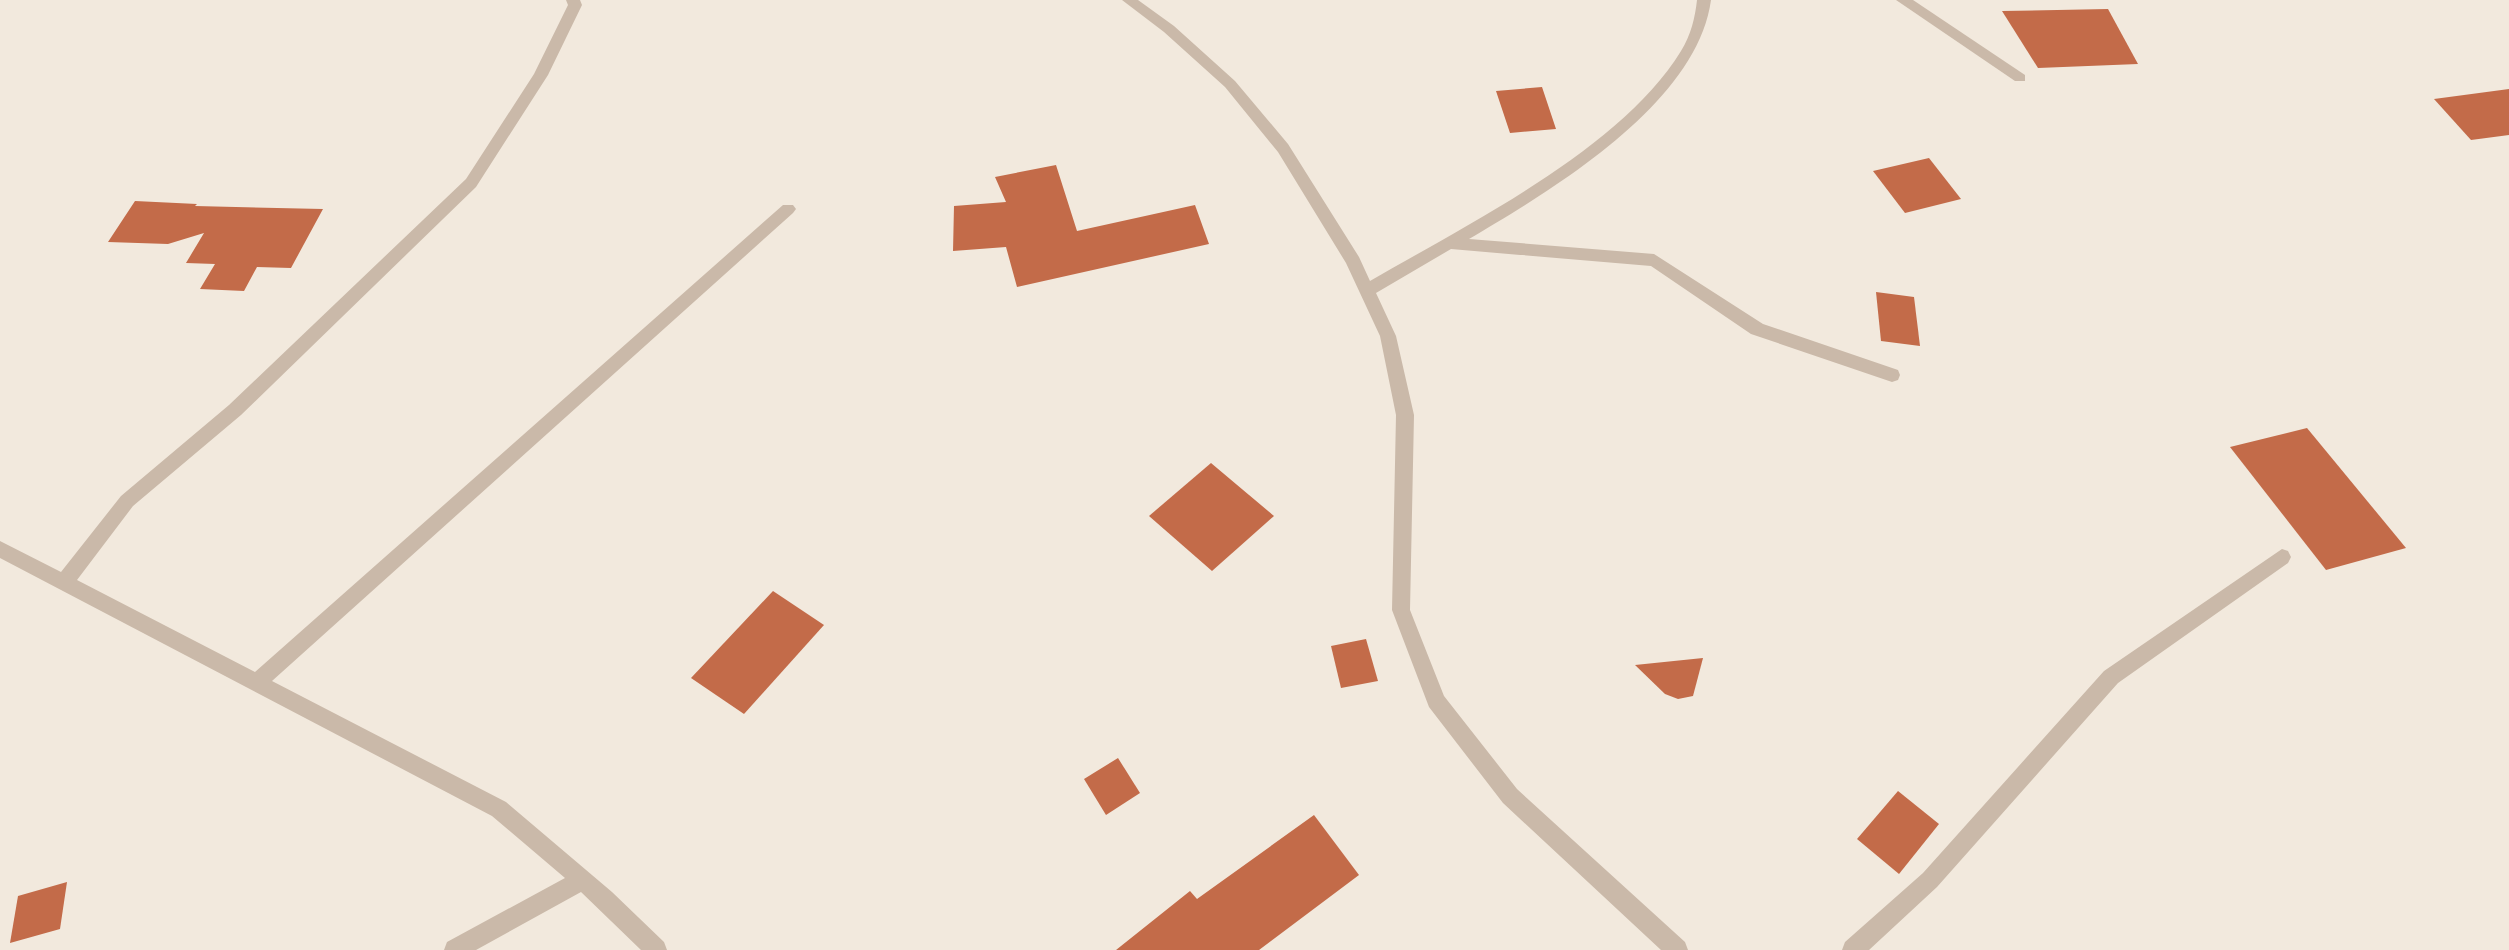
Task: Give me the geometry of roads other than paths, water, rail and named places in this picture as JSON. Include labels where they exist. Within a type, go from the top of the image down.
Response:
[{"type":"street","points":[[64,582],[127,501],[235,410],[471,183],[541,75],[575,5],[573,0]]},
{"type":"street","points":[[1129,0],[1179,38],[1230,84],[1248,105],[1290,160],[1353,261],[1388,336],[1405,415],[1401,610],[1436,701],[1510,796],[1677,950]]},
{"type":"street","points":[[1367,291],[1535,191],[1619,130],[1656,93],[1691,48],[1701,21],[1704,0]]},
{"type":"street","points":[[1903,0],[2020,78]]},
{"type":"street","points":[[257,682],[788,209]]},
{"type":"street","points":[[1447,243],[1654,260],[1757,330],[1892,375]]},
{"type":"street","points":[[0,549],[499,809],[582,880],[656,950]]},
{"type":"street","points":[[1853,950],[1930,880],[2111,677],[2282,557]]},
{"type":"street","points":[[455,950],[582,880]]}]
